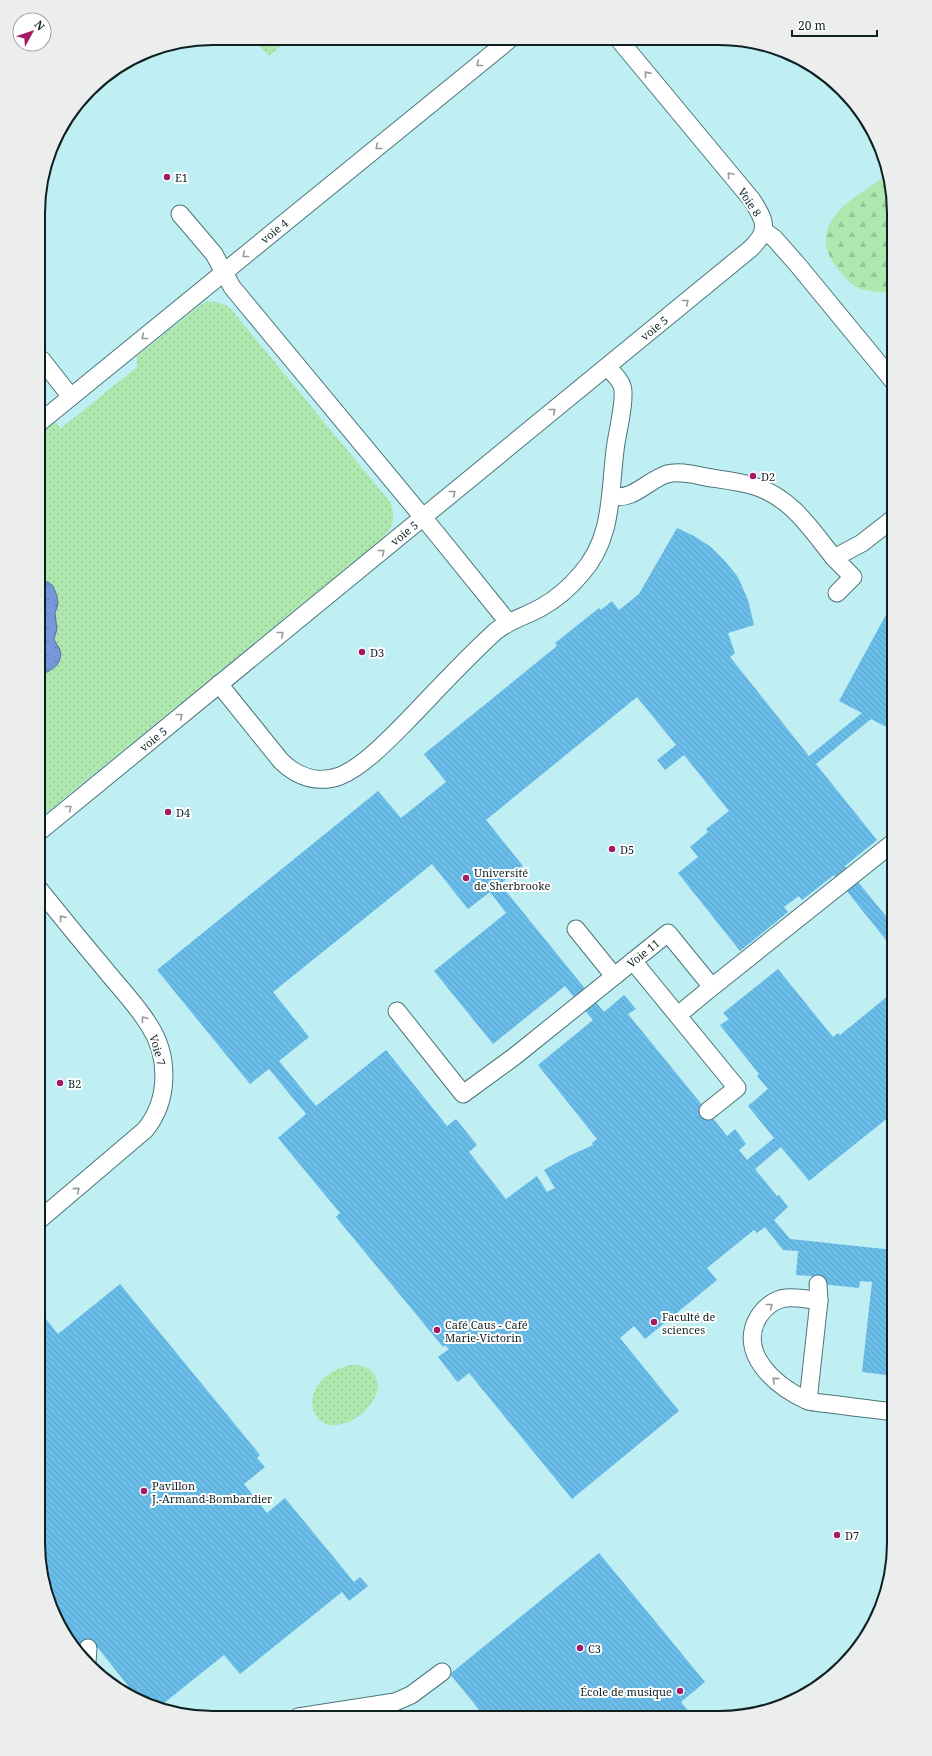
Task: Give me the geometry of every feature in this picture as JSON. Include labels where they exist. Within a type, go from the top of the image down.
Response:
[{"type":"lane","name":"voie 4","points":[[45,418],[503,45]]},
{"type":"lane","name":"Voie 8","points":[[624,45],[752,200],[762,217],[764,231],[778,241],[887,373]]},
{"type":"lane","points":[[180,214],[214,254],[232,287],[508,622]]},
{"type":"lane","name":"voie 5","points":[[45,827],[608,367],[749,250],[762,237],[764,231]]},
{"type":"lane","points":[[45,364],[71,397]]},
{"type":"lane","points":[[219,684],[288,767],[303,776],[321,780],[330,779],[346,773],[382,746],[487,639],[508,622],[546,604],[582,573],[590,562],[601,540],[612,496],[614,454],[623,390],[621,382],[608,367]]},
{"type":"lane","points":[[612,496],[628,496],[660,477],[673,473],[689,474],[750,485],[774,494],[790,505],[834,558],[853,577],[837,593]]},
{"type":"lane","points":[[834,558],[862,543],[887,523]]},
{"type":"lane","points":[[678,1015],[887,848]]},
{"type":"lane","name":"Voie 7","points":[[45,896],[149,1025],[161,1054],[164,1078],[158,1109],[145,1130],[45,1215]]},
{"type":"lane","points":[[576,929],[614,976]]},
{"type":"lane","name":"Voie 11","points":[[397,1012],[463,1094],[491,1072],[515,1056],[668,933],[712,987]]},
{"type":"lane","points":[[633,961],[737,1088],[708,1111]]},
{"type":"lane","points":[[808,1401],[819,1301],[818,1284]]},
{"type":"lane","points":[[819,1301],[786,1298],[772,1303],[766,1308],[756,1322],[752,1339],[755,1353],[763,1367],[778,1382],[808,1401],[887,1411]]},
{"type":"lane","points":[[356,1711],[399,1700],[411,1695],[442,1672]]},
{"type":"green space","points":[[259,45],[282,45],[269,56]]},
{"type":"green space","points":[[883,178],[887,202],[887,293],[875,292],[855,286],[838,269],[830,257],[826,245],[830,223],[837,213],[856,196]]},
{"type":"green space","points":[[206,302],[213,302],[230,308],[390,502],[393,514],[392,524],[387,533],[379,541],[45,814],[45,430],[55,422],[61,429],[137,367],[137,356]]},
{"type":"green space","points":[[351,1365],[363,1366],[373,1373],[378,1384],[376,1395],[369,1406],[359,1416],[347,1422],[335,1425],[324,1423],[315,1414],[313,1407],[312,1399],[316,1388],[329,1374],[337,1369]]},
{"type":"water","points":[[45,582],[48,582],[53,586],[57,596],[58,604],[55,613],[57,629],[54,639],[61,655],[55,667],[45,673]]},
{"type":"building","points":[[677,528],[694,536],[711,547],[738,577],[748,600],[754,625],[728,633],[735,653],[730,657],[809,756],[862,713],[839,701],[887,613],[887,727],[871,719],[816,764],[877,840],[845,866],[887,917],[887,941],[834,875],[802,900],[799,896],[784,907],[788,912],[740,951],[678,873],[698,857],[690,847],[708,832],[706,829],[729,811],[684,755],[665,770],[657,760],[676,745],[637,697],[486,820],[523,866],[500,884],[604,1012],[624,995],[636,1009],[628,1014],[727,1136],[735,1129],[746,1144],[739,1150],[747,1160],[774,1138],[748,1106],[768,1089],[757,1076],[759,1074],[720,1025],[729,1019],[723,1013],[778,969],[833,1037],[838,1033],[840,1035],[887,997],[887,1119],[809,1181],[781,1147],[755,1169],[788,1207],[774,1220],[790,1239],[887,1249],[887,1375],[862,1372],[872,1282],[860,1281],[859,1288],[811,1283],[812,1276],[796,1275],[798,1251],[783,1250],[765,1227],[757,1233],[754,1230],[707,1268],[717,1280],[645,1339],[634,1326],[620,1338],[679,1411],[572,1499],[469,1373],[458,1382],[455,1379],[438,1357],[449,1349],[445,1345],[443,1347],[336,1217],[340,1213],[278,1138],[306,1114],[269,1069],[250,1084],[157,970],[378,791],[401,818],[446,782],[424,754],[557,646],[555,643],[599,608],[601,610],[612,601],[619,610],[639,594]],"holes":[[[432,864],[468,909],[490,892],[506,913],[434,971],[493,1044],[565,986],[593,1020],[538,1065],[597,1139],[592,1143],[593,1145],[544,1170],[555,1188],[547,1192],[537,1176],[506,1199],[469,1152],[477,1145],[456,1119],[447,1126],[386,1050],[316,1106],[279,1061],[309,1037],[273,992]]]},
{"type":"building","name":"Pavillon J.-Armand-Bombardier","points":[[120,1284],[260,1455],[257,1458],[265,1467],[244,1484],[267,1513],[285,1498],[354,1582],[360,1577],[368,1586],[349,1601],[342,1592],[240,1674],[224,1655],[164,1703],[139,1694],[131,1689],[94,1643],[85,1651],[73,1636],[62,1617],[54,1597],[48,1575],[45,1554],[45,1318],[58,1334]]},
{"type":"building","name":"C3","points":[[599,1553],[705,1682],[681,1702],[688,1711],[480,1711],[450,1674]]},
{"type":"place","name":"E1","points":[[167,177]]},
{"type":"place","name":"D2","points":[[753,476]]},
{"type":"place","name":"D3","points":[[362,652]]},
{"type":"place","name":"D4","points":[[168,812]]},
{"type":"place","name":"D5","points":[[612,849]]},
{"type":"place","name":"Université de Sherbrooke","points":[[466,878]]},
{"type":"place","name":"B2","points":[[60,1083]]},
{"type":"place","name":"Faculté de sciences","points":[[654,1322]]},
{"type":"place","name":"Café Caus - Café Marie-Victorin","points":[[437,1330]]},
{"type":"place","name":"Pavillon J.-Armand-Bombardier","points":[[144,1491]]},
{"type":"place","name":"D7","points":[[837,1535]]},
{"type":"place","name":"C3","points":[[580,1648]]},
{"type":"place","name":"École de musique","points":[[680,1691]]}]
